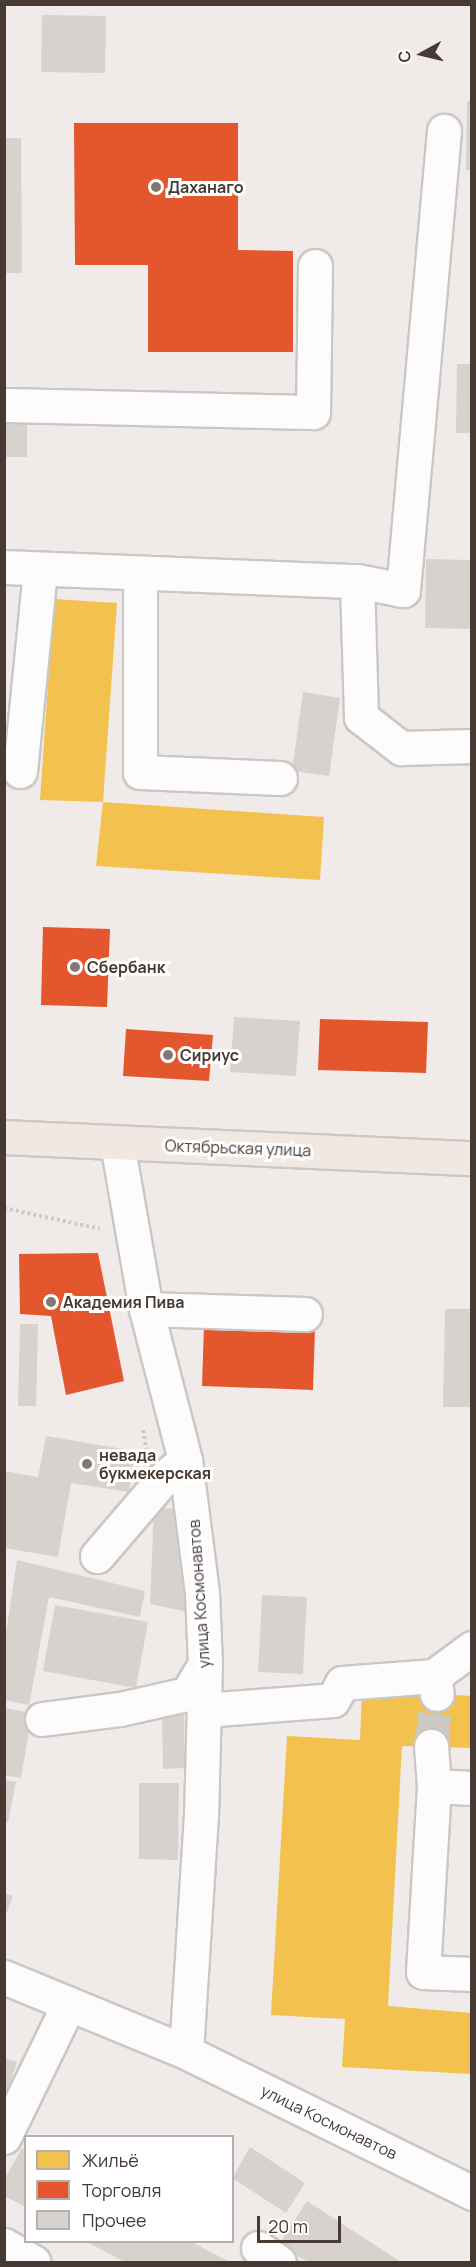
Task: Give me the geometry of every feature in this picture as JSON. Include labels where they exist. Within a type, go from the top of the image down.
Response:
[{"type":"main road","name":"Октябрьская улица","points":[[4,1137],[119,1153],[471,1178]]},
{"type":"main road","name":"Октябрьская улица","points":[[4,1158],[119,1153],[471,1158]]},
{"type":"street","points":[[4,567],[357,581],[403,590],[444,131]]},
{"type":"street","points":[[4,405],[313,412],[315,266]]},
{"type":"street","points":[[20,771],[40,569]]},
{"type":"street","points":[[140,573],[140,772],[280,778]]},
{"type":"street","points":[[357,581],[361,717],[401,748],[471,746]]},
{"type":"street","name":"улица Космонавтов","points":[[119,1153],[174,1470],[202,1593],[204,1710],[186,2052]]},
{"type":"street","points":[[146,1309],[305,1314]]},
{"type":"street","points":[[97,1556],[174,1470]]},
{"type":"street","points":[[204,1710],[333,1700],[342,1683],[435,1685],[471,1648]]},
{"type":"street","points":[[42,1719],[120,1709],[188,1694],[205,1664]]},
{"type":"street","points":[[431,1746],[434,1786],[423,1972],[471,1974]]},
{"type":"street","points":[[434,1786],[471,1788]]},
{"type":"street","name":"улица Космонавтов","points":[[4,1977],[186,2052],[471,2193]]},
{"type":"street","points":[[4,2137],[69,2004]]},
{"type":"street","points":[[4,2245],[34,2262]]},
{"type":"path","points":[[4,1208],[100,1229],[103,1240]]},
{"type":"path","points":[[141,1419],[151,1475],[174,1470]]},
{"type":"building: Жильё","points":[[54,599],[117,603],[103,802],[40,800]]},
{"type":"building: Жильё","points":[[103,802],[324,817],[320,880],[96,866]]},
{"type":"building: Жильё","points":[[362,1690],[472,1696],[472,1748],[402,1746],[388,2006],[472,2013],[472,2074],[342,2067],[345,2019],[271,2015],[287,1736],[360,1740]]},
{"type":"building: Торговля","name":"Даханаго","points":[[74,123],[238,123],[238,250],[293,251],[293,352],[148,352],[148,265],[75,265]]},
{"type":"building: Торговля","name":"Сбербанк","points":[[43,927],[110,929],[107,1007],[41,1005]]},
{"type":"building: Торговля","points":[[320,1019],[428,1022],[426,1073],[318,1070]]},
{"type":"building: Торговля","name":"Сириус","points":[[126,1029],[213,1035],[209,1081],[123,1076]]},
{"type":"building: Торговля","points":[[98,1253],[124,1381],[66,1395],[51,1316],[20,1314],[19,1254]]},
{"type":"building: Торговля","points":[[204,1325],[315,1329],[313,1390],[202,1386]]},
{"type":"building: Прочее","points":[[42,15],[106,16],[105,73],[41,72]]},
{"type":"building: Прочее","points":[[467,101],[472,101],[472,170],[466,170]]},
{"type":"building: Прочее","points":[[4,138],[21,138],[22,273],[4,273]]},
{"type":"building: Прочее","points":[[457,364],[472,364],[472,433],[456,433]]},
{"type":"building: Прочее","points":[[4,422],[27,422],[27,457],[4,457]]},
{"type":"building: Прочее","points":[[426,559],[472,560],[472,629],[425,628]]},
{"type":"building: Прочее","points":[[303,692],[340,698],[329,776],[292,771]]},
{"type":"building: Прочее","points":[[234,1017],[300,1021],[296,1076],[230,1072]]},
{"type":"building: Прочее","points":[[445,1309],[472,1309],[472,1407],[443,1407]]},
{"type":"building: Прочее","points":[[20,1324],[38,1324],[36,1406],[18,1406]]},
{"type":"building: Прочее","points":[[46,1436],[135,1451],[129,1492],[71,1483],[58,1557],[4,1548],[4,1471],[38,1477]]},
{"type":"building: Прочее","points":[[154,1508],[188,1509],[188,1612],[150,1604]]},
{"type":"building: Прочее","points":[[17,1560],[145,1591],[140,1617],[49,1597],[29,1705],[4,1700],[4,1646]]},
{"type":"building: Прочее","points":[[262,1595],[307,1597],[303,1674],[258,1672]]},
{"type":"building: Прочее","points":[[55,1605],[148,1622],[136,1688],[43,1671]]},
{"type":"building: Прочее","points":[[4,1708],[32,1713],[21,1778],[4,1775]]},
{"type":"building: Прочее","points":[[162,1715],[184,1715],[185,1768],[163,1769]]},
{"type":"building: Прочее","points":[[5,1780],[16,1782],[8,1823],[5,1822]]},
{"type":"building: Прочее","points":[[139,1783],[179,1783],[178,1860],[139,1859]]},
{"type":"building: Прочее","points":[[4,1893],[13,1896],[5,1917],[4,1917]]},
{"type":"building: Прочее","points":[[4,2058],[17,2062],[5,2098],[4,2098]]},
{"type":"building: Прочее","points":[[250,2147],[305,2183],[286,2213],[234,2179],[234,2175]]},
{"type":"building: Прочее","points":[[22,2148],[24,2149],[24,2206],[4,2196],[4,2180]]},
{"type":"building: Прочее","points":[[307,2201],[401,2262],[308,2262],[279,2244]]},
{"type":"building: Прочее","points":[[89,2243],[194,2243],[230,2262],[125,2262]]},
{"type":"tunnel","points":[[431,1746],[437,1694]]},
{"type":"place","name":"Даханаго","points":[[156,187]]},
{"type":"place","name":"Сбербанк","points":[[75,967]]},
{"type":"place","name":"Сириус","points":[[168,1055]]},
{"type":"place","name":"Академия Пива","points":[[51,1302]]},
{"type":"place","name":"невада букмекерская","points":[[87,1464]]}]
